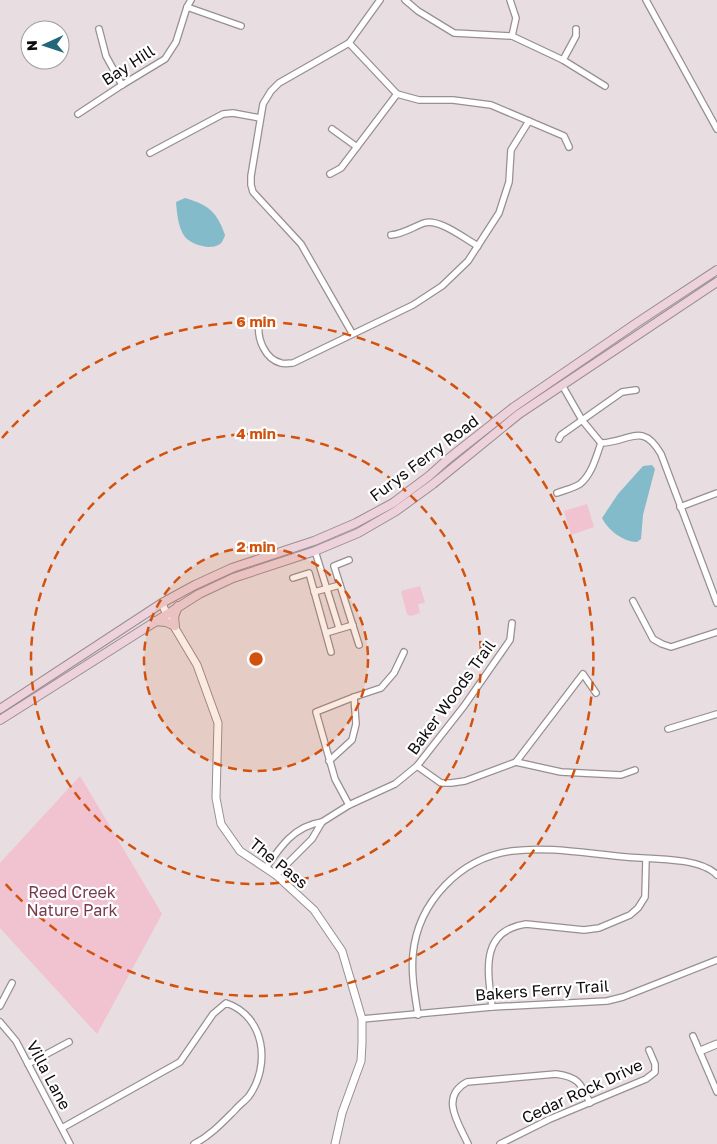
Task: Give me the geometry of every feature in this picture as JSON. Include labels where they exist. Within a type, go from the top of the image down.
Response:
[{"type":"main road","name":"Furys Ferry Road","points":[[0,709],[162,603],[232,568],[314,541],[356,523],[386,507],[429,476],[514,407],[717,270]]},
{"type":"main road","name":"Furys Ferry Road","points":[[0,720],[166,613],[199,594],[233,578],[315,551],[363,531],[396,511],[433,484],[519,414],[717,282]]},
{"type":"main road","points":[[154,621],[166,622],[175,626],[174,616],[178,606]]},
{"type":"main road","points":[[29,690],[34,698]]},
{"type":"street","name":"Bay Hill","points":[[78,114],[165,59],[176,42],[191,0]]},
{"type":"street","points":[[352,334],[301,244],[253,192],[251,176],[262,104],[270,91],[279,83],[349,42],[380,0]]},
{"type":"street","points":[[405,0],[418,11],[454,33],[512,36],[563,60],[605,86]]},
{"type":"street","points":[[510,0],[516,18],[512,36]]},
{"type":"street","points":[[646,0],[717,129]]},
{"type":"street","points":[[187,7],[241,26]]},
{"type":"street","points":[[99,29],[106,56],[122,85]]},
{"type":"street","points":[[563,60],[576,36],[576,29]]},
{"type":"street","points":[[349,42],[397,94],[419,100],[453,100],[491,104],[564,136],[568,148]]},
{"type":"street","points":[[330,174],[341,168],[397,94]]},
{"type":"street","points":[[150,153],[223,114],[233,113],[260,118]]},
{"type":"street","points":[[259,324],[258,332],[266,355],[280,363],[293,363],[413,305],[442,286],[468,262],[499,213],[509,182],[511,150],[529,121]]},
{"type":"street","points":[[332,129],[357,147]]},
{"type":"street","points":[[391,235],[399,234],[427,222],[440,224],[478,246]]},
{"type":"street","points":[[562,386],[582,420],[601,443]]},
{"type":"street","points":[[559,439],[561,435],[622,392],[636,390]]},
{"type":"street","points":[[601,443],[612,443],[640,435],[651,438],[661,454],[717,603]]},
{"type":"street","points":[[558,493],[580,484],[587,476],[593,466],[601,443]]},
{"type":"street","points":[[680,507],[717,493]]},
{"type":"street","points":[[315,551],[340,628]]},
{"type":"street","points":[[349,560],[334,566],[359,645]]},
{"type":"street","points":[[293,578],[309,573],[332,652]]},
{"type":"street","points":[[314,592],[340,585]]},
{"type":"street","points":[[633,601],[653,639],[662,644],[671,647],[717,632]]},
{"type":"street","name":"The Pass","points":[[162,603],[166,613],[198,665],[218,723],[216,798],[221,824],[240,851],[266,868],[314,910],[342,951],[362,1019],[360,1060],[342,1113],[335,1144]]},
{"type":"street","name":"Baker Woods Trail","points":[[266,868],[280,847],[295,832],[307,825],[322,822],[348,805],[394,784],[417,766],[464,706],[510,640],[512,623]]},
{"type":"street","points":[[326,633],[352,625]]},
{"type":"street","points":[[348,805],[329,761],[316,712],[381,688],[394,673],[404,652]]},
{"type":"street","points":[[417,766],[440,783],[451,783],[465,782],[516,762],[583,674],[596,693]]},
{"type":"street","points":[[329,761],[352,740],[356,724],[354,697]]},
{"type":"street","points":[[668,729],[717,714]]},
{"type":"street","points":[[516,762],[561,772],[621,775],[635,770]]},
{"type":"street","name":"Baker Woods Trail","points":[[276,876],[312,839],[322,822]]},
{"type":"street","points":[[418,1015],[412,977],[413,955],[423,916],[434,898],[453,876],[478,860],[512,850],[538,849],[678,861],[705,866],[717,875]]},
{"type":"street","points":[[492,1007],[488,969],[489,953],[496,941],[508,930],[526,924],[584,930],[599,928],[630,915],[638,908],[644,897],[646,859]]},
{"type":"street","name":"Bakers Ferry Trail","points":[[362,1019],[492,1007],[607,1001],[623,997],[717,960]]},
{"type":"street","points":[[0,1006],[12,983]]},
{"type":"street","points":[[62,1128],[180,1062],[213,1014],[226,1003],[244,1011],[254,1023],[260,1041],[261,1058],[258,1076],[249,1096],[209,1136],[194,1144]]},
{"type":"street","name":"Villa Lane","points":[[0,1022],[16,1042],[70,1144]]},
{"type":"street","points":[[693,1036],[717,1092]]},
{"type":"street","points":[[28,1064],[69,1042]]},
{"type":"street","points":[[700,1051],[717,1044]]},
{"type":"street","name":"Cedar Rock Drive","points":[[500,1144],[550,1119],[646,1079],[655,1072],[655,1064],[649,1050]]},
{"type":"street","points":[[468,1144],[452,1110],[452,1098],[460,1086],[467,1082],[556,1074],[568,1076],[578,1081],[590,1103]]},
{"type":"green space","points":[[587,504],[594,527],[571,535],[564,511]]},
{"type":"green space","points":[[420,586],[425,603],[418,604],[420,613],[410,616],[407,614],[401,591]]},
{"type":"green space","name":"Reed Creek Nature Park","points":[[80,776],[162,914],[97,1034],[0,928],[0,863]]},
{"type":"water","points":[[185,198],[200,203],[211,210],[219,220],[225,235],[222,242],[214,247],[209,247],[193,243],[185,237],[179,225],[176,202]]},
{"type":"water","points":[[652,465],[655,469],[643,515],[641,539],[637,542],[626,540],[612,531],[602,518],[618,494],[643,466]]}]
